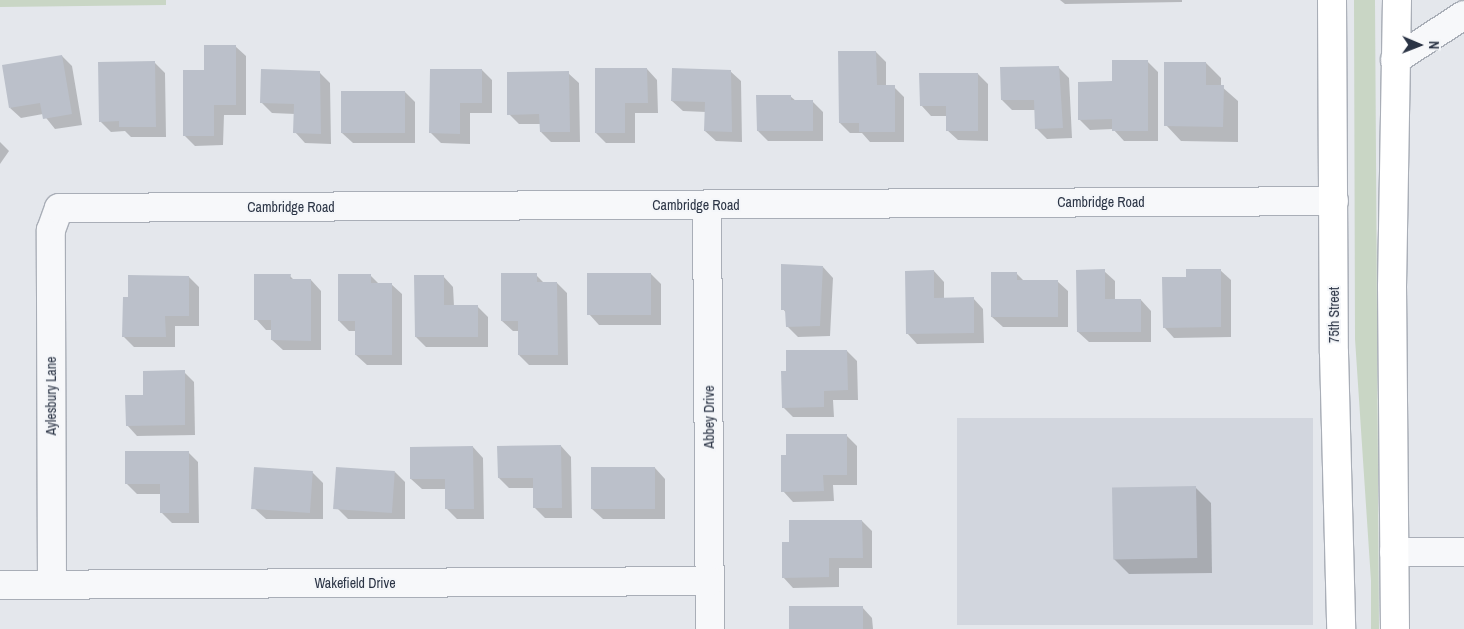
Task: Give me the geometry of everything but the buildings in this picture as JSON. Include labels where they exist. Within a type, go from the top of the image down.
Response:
[{"type":"main road","name":"75th Street","points":[[1332,0],[1334,353],[1341,629]]},
{"type":"main road","points":[[1395,629],[1395,60],[1397,0]]},
{"type":"street","points":[[1395,60],[1464,15]]},
{"type":"street","name":"Cambridge Road","points":[[59,208],[1334,201]]},
{"type":"street","name":"Abbey Drive","points":[[708,205],[710,629]]},
{"type":"street","name":"Aylesbury Lane","points":[[52,584],[51,230],[59,208]]},
{"type":"street","points":[[1394,552],[1464,552]]},
{"type":"street","name":"Wakefield Drive","points":[[0,585],[710,581]]},
{"type":"shaded area","points":[[957,418],[1313,418],[1313,625],[957,625]]},
{"type":"green space","points":[[0,0],[166,0],[166,5],[0,7]]},
{"type":"green space","points":[[1354,0],[1375,0],[1379,629],[1371,629],[1371,581],[1355,339]]}]
